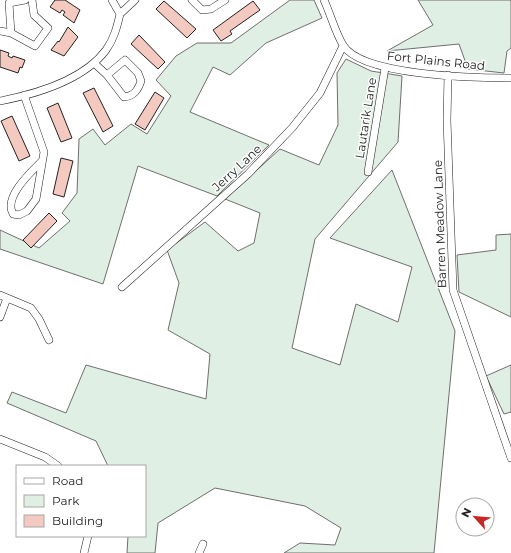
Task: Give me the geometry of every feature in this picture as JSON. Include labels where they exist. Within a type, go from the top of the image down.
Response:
[{"type":"street","points":[[11,33],[9,3],[26,0]]},
{"type":"street","points":[[0,30],[11,33],[35,46],[48,28],[34,15],[32,0]]},
{"type":"street","points":[[112,0],[120,14]]},
{"type":"street","points":[[0,101],[24,95],[63,81],[94,63],[110,44],[117,28],[120,14],[135,0]]},
{"type":"street","points":[[192,0],[202,10],[211,9],[225,0]]},
{"type":"street","points":[[324,0],[343,46]]},
{"type":"street","name":"Fort Plains Road","points":[[343,46],[366,62],[385,68],[448,75],[511,78]]},
{"type":"street","name":"Jerry Lane","points":[[122,287],[248,174],[292,128],[320,93],[343,46]]},
{"type":"street","points":[[94,63],[107,75],[124,97],[130,96],[138,90],[141,81],[138,73],[125,60],[107,75]]},
{"type":"street","name":"Lautarik Lane","points":[[368,172],[385,68]]},
{"type":"street","name":"Barren Meadow Lane","points":[[448,75],[446,120],[453,290],[511,458]]},
{"type":"street","points":[[24,95],[44,152],[36,199],[26,211],[19,215],[13,214],[11,206],[20,182],[42,161]]},
{"type":"street","points":[[0,295],[28,306],[35,313],[49,340]]},
{"type":"street","points":[[0,317],[7,298]]},
{"type":"street","points":[[0,439],[45,457],[57,465]]},
{"type":"street","points":[[84,553],[88,537]]},
{"type":"street","points":[[200,553],[203,544]]},
{"type":"green space","points":[[290,0],[314,0],[322,18],[266,43],[230,75],[213,67],[190,112],[269,145],[217,196],[138,166],[103,284],[0,249],[0,230],[39,248],[70,221],[62,213],[77,193],[79,139],[93,129],[105,145],[131,124],[147,134],[171,96],[156,80],[176,56],[197,43],[231,43]]},
{"type":"green space","points":[[418,0],[511,0],[511,48],[507,51],[504,73],[468,69],[459,44],[387,51],[433,25]]},
{"type":"green space","points":[[346,59],[371,71],[402,76],[398,142],[315,239],[292,348],[340,365],[356,304],[398,322],[412,267],[330,238],[392,170],[455,331],[434,553],[284,553],[300,543],[335,545],[341,528],[305,506],[215,488],[158,523],[155,553],[127,553],[128,537],[146,537],[146,465],[108,465],[96,441],[7,403],[12,392],[66,413],[86,365],[206,399],[210,354],[168,330],[179,283],[167,250],[205,222],[238,251],[254,243],[260,213],[225,199],[280,149],[319,165],[338,125],[337,73]]},
{"type":"green space","points":[[511,234],[511,317],[459,292],[457,255],[496,250],[496,235]]},
{"type":"green space","points":[[511,365],[511,412],[504,414],[486,376]]},
{"type":"building","points":[[55,0],[65,0],[80,10],[74,23],[63,15],[65,12],[62,10],[60,13],[50,7]]},
{"type":"building","points":[[164,1],[196,29],[187,38],[156,9]]},
{"type":"building","points":[[253,1],[260,10],[230,31],[232,34],[221,41],[213,30]]},
{"type":"building","points":[[68,27],[78,37],[64,56],[51,50],[58,41],[59,42]]},
{"type":"building","points":[[139,35],[165,62],[158,69],[131,44]]},
{"type":"building","points":[[0,50],[9,53],[8,56],[12,58],[13,56],[25,60],[18,73],[0,67]]},
{"type":"building","points":[[94,88],[113,126],[103,132],[83,93]]},
{"type":"building","points":[[155,92],[164,98],[145,130],[135,124]]},
{"type":"building","points":[[58,103],[72,138],[61,142],[47,108]]},
{"type":"building","points":[[12,116],[30,156],[19,161],[1,121]]},
{"type":"building","points":[[61,158],[73,161],[64,197],[53,194]]},
{"type":"building","points":[[49,213],[57,221],[31,248],[23,240]]}]
